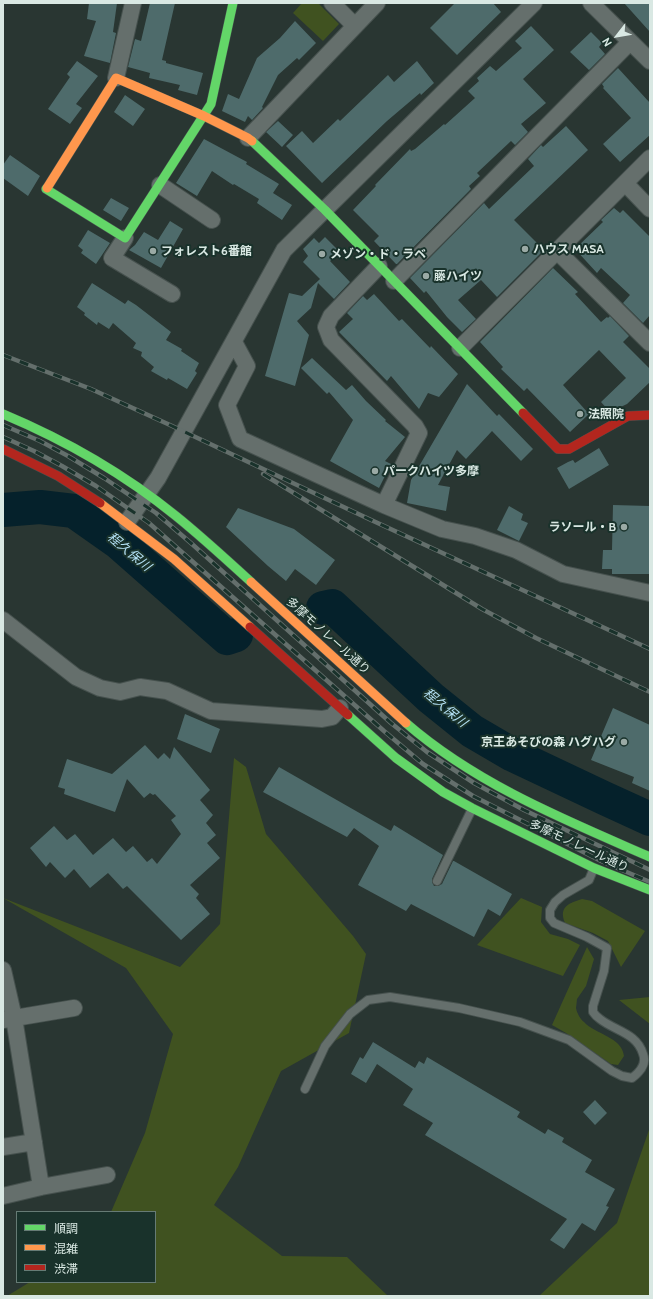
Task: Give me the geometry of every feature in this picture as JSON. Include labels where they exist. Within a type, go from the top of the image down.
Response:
[{"type":"main road","points":[[233,3],[211,104],[204,116],[160,185],[125,238],[46,189],[116,78],[204,116],[248,138],[325,210],[558,448],[569,449],[628,416],[650,414]]},
{"type":"main road","name":"多摩モノレール通り","points":[[3,414],[74,447],[147,493],[166,507],[197,533],[375,695],[437,748],[477,773],[530,802],[610,840],[650,857]]},
{"type":"main road","name":"多摩モノレール通り","points":[[3,449],[58,476],[88,494],[127,522],[174,559],[396,758],[417,774],[472,808],[594,868],[650,890]]},
{"type":"street","points":[[116,78],[133,3]]},
{"type":"street","points":[[332,3],[355,26]]},
{"type":"street","points":[[248,138],[377,3]]},
{"type":"street","points":[[127,522],[162,471],[284,250],[534,3]]},
{"type":"street","points":[[591,3],[650,61]]},
{"type":"street","points":[[394,281],[630,42]]},
{"type":"street","points":[[460,348],[650,158]]},
{"type":"street","points":[[625,183],[650,209]]},
{"type":"street","points":[[160,185],[212,220]]},
{"type":"street","points":[[125,238],[112,258],[172,294]]},
{"type":"street","points":[[557,251],[650,343]]},
{"type":"street","points":[[379,266],[331,316],[326,327],[331,340],[415,426],[419,433],[384,505]]},
{"type":"street","points":[[234,342],[247,366],[227,405],[240,439],[384,505],[442,529],[475,536],[516,550],[563,574],[650,592]]},
{"type":"street","points":[[600,582],[611,595],[650,604]]},
{"type":"street","points":[[3,620],[76,677],[100,688],[120,692],[140,687],[167,691],[211,711],[322,719],[332,717],[340,708]]},
{"type":"street","points":[[3,970],[9,1019],[34,1142],[40,1187]]},
{"type":"street","points":[[9,1019],[74,1008]]},
{"type":"street","points":[[3,1147],[34,1142]]},
{"type":"street","points":[[3,1196],[40,1187],[107,1175]]},
{"type":"lane","points":[[437,881],[472,808]]},
{"type":"lane","points":[[305,1089],[325,1046],[350,1014],[368,1000],[390,997],[458,1008],[520,1022],[569,1040],[612,1070],[622,1076],[632,1078],[641,1070],[645,1059],[642,1048],[635,1039],[600,1020],[593,1012],[593,1006],[604,971],[607,948],[587,937],[554,923],[550,918],[550,910],[555,902],[563,895],[589,880],[594,868]]},
{"type":"green space","points":[[302,3],[318,3],[339,24],[323,41],[293,13]]},
{"type":"green space","points":[[234,758],[246,767],[266,834],[353,936],[366,954],[349,1033],[281,1071],[238,1167],[214,1205],[282,1256],[347,1257],[388,1296],[7,1296],[28,1283],[156,1283],[156,1211],[111,1211],[145,1133],[173,1034],[126,968],[3,898],[180,967],[220,924]]},
{"type":"green space","points":[[521,898],[542,907],[541,922],[550,934],[568,939],[580,945],[563,976],[477,945]]},
{"type":"green space","points":[[582,899],[592,901],[645,931],[621,967],[608,941],[593,933],[565,923],[563,913],[566,906]]},
{"type":"green space","points":[[587,947],[594,959],[586,986],[577,999],[576,1010],[581,1019],[589,1026],[618,1044],[624,1056],[618,1065],[611,1064],[552,1025]]},
{"type":"green space","points":[[650,997],[650,1024],[619,1000]]},
{"type":"green space","points":[[650,1127],[650,1296],[539,1296],[617,1223]]},
{"type":"building","points":[[89,3],[117,3],[113,32],[116,33],[110,63],[84,56],[96,21],[87,19]]},
{"type":"building","points":[[150,3],[175,3],[162,60],[166,61],[166,63],[203,73],[197,95],[178,90],[180,85],[149,78],[150,73],[128,67],[135,39],[141,41]]},
{"type":"building","points":[[455,3],[493,3],[501,12],[457,55],[430,28]]},
{"type":"building","points":[[624,3],[650,3],[650,32]]},
{"type":"building","points":[[295,21],[316,43],[299,60],[297,58],[278,75],[262,107],[263,108],[252,120],[248,116],[245,122],[222,111],[228,94],[239,99],[257,58],[280,38]]},
{"type":"building","points":[[531,26],[554,50],[523,79],[546,103],[521,124],[528,132],[515,145],[511,141],[477,173],[480,176],[469,186],[471,189],[396,264],[374,241],[379,236],[353,210],[410,149],[411,151],[415,149],[475,98],[468,91],[479,81],[477,78],[490,66],[496,71],[522,48],[515,41]]},
{"type":"building","points":[[591,32],[602,43],[599,47],[605,54],[589,70],[570,52]]},
{"type":"building","points":[[77,61],[98,76],[76,104],[82,108],[70,124],[48,109],[70,77],[67,74]]},
{"type":"building","points":[[417,61],[434,83],[387,121],[322,183],[286,146],[302,131],[313,143],[338,119],[340,121],[388,75],[394,82]]},
{"type":"building","points":[[618,68],[650,103],[650,135],[620,162],[603,144],[631,118],[603,88],[604,87],[602,84]]},
{"type":"building","points":[[125,95],[145,109],[133,126],[114,112]]},
{"type":"building","points":[[278,121],[293,135],[282,147],[266,132]]},
{"type":"building","points":[[566,126],[588,150],[514,220],[544,250],[497,297],[481,280],[458,300],[476,319],[462,332],[447,317],[426,291],[424,293],[410,278],[484,203],[489,209],[534,166],[528,159],[541,145],[543,147]]},
{"type":"building","points":[[204,139],[247,162],[246,164],[279,184],[273,193],[292,205],[282,220],[257,203],[259,199],[234,184],[233,185],[212,171],[197,196],[176,183]]},
{"type":"building","points":[[10,155],[40,176],[28,196],[3,178],[3,165]]},
{"type":"building","points":[[111,198],[129,208],[121,221],[103,210]]},
{"type":"building","points":[[614,208],[620,213],[623,210],[650,237],[650,315],[643,323],[623,303],[630,295],[601,268],[597,273],[575,249],[603,222],[601,220]]},
{"type":"building","name":"フォレスト6番館","points":[[170,221],[183,229],[161,268],[129,250],[135,245],[144,232],[158,240]]},
{"type":"building","points":[[88,230],[110,243],[96,264],[81,253],[83,250],[78,246]]},
{"type":"building","points":[[325,237],[340,252],[330,261],[350,282],[334,299],[318,283],[311,308],[297,321],[309,335],[295,386],[265,376],[289,293],[302,296],[320,279],[303,262],[308,256],[303,249],[314,238],[319,243]]},
{"type":"building","points":[[553,268],[578,292],[575,294],[601,322],[610,316],[629,336],[623,342],[650,369],[650,382],[627,404],[610,412],[601,402],[626,378],[599,350],[563,385],[589,414],[570,432],[527,388],[524,391],[501,369],[503,367],[480,342]]},
{"type":"building","points":[[92,283],[125,304],[128,300],[136,305],[171,332],[166,340],[182,349],[181,351],[199,363],[195,371],[197,373],[187,389],[168,378],[167,380],[151,371],[154,367],[141,356],[142,352],[133,348],[136,343],[113,323],[109,329],[98,322],[97,325],[84,315],[85,313],[77,307]]},
{"type":"building","points":[[374,294],[399,321],[402,319],[458,374],[439,397],[428,393],[419,409],[391,376],[387,381],[339,332],[353,319],[347,313],[363,296],[367,300]]},
{"type":"building","points":[[312,358],[346,390],[352,385],[386,420],[385,421],[405,437],[385,461],[391,464],[379,488],[330,461],[353,420],[329,392],[327,394],[301,368]]},
{"type":"building","points":[[467,384],[497,416],[499,414],[533,449],[521,461],[492,431],[466,459],[457,450],[438,485],[450,487],[446,511],[407,503],[411,480]]},
{"type":"building","points":[[599,448],[609,465],[569,489],[557,468],[573,460],[575,463]]},
{"type":"building","name":"ラソール・B","points":[[613,505],[650,506],[650,574],[612,574],[612,569],[602,569],[603,550],[612,550]]},
{"type":"building","points":[[509,506],[523,514],[521,520],[528,523],[519,541],[497,530]]},
{"type":"building","points":[[238,508],[294,529],[335,560],[316,585],[295,569],[286,581],[226,527]]},
{"type":"building","name":"京王あそびの森 ハグハグ","points":[[613,708],[650,725],[650,791],[632,783],[634,777],[591,760]]},
{"type":"building","points":[[185,714],[220,729],[211,753],[177,739]]},
{"type":"building","points":[[145,745],[158,759],[164,753],[170,759],[174,747],[210,790],[200,800],[213,815],[206,823],[216,835],[207,843],[220,858],[190,885],[199,894],[196,898],[210,914],[181,940],[127,886],[123,889],[108,873],[90,888],[74,869],[65,878],[50,862],[46,867],[30,848],[54,826],[67,840],[75,834],[93,855],[113,838],[126,852],[133,846],[147,862],[152,858],[157,864],[181,834],[171,820],[176,816],[155,794],[153,795],[150,793],[144,798],[127,779],[115,812],[64,794],[65,789],[58,787],[67,759],[112,774]]},
{"type":"building","points":[[279,767],[391,831],[394,825],[443,855],[432,879],[434,886],[442,884],[454,861],[512,894],[500,916],[488,909],[474,937],[411,904],[406,911],[358,885],[379,846],[354,828],[347,837],[263,792]]},
{"type":"building","points":[[373,1042],[415,1068],[419,1061],[424,1064],[427,1057],[520,1112],[517,1117],[545,1134],[548,1129],[564,1138],[562,1142],[592,1160],[585,1172],[615,1189],[606,1206],[609,1207],[595,1231],[582,1223],[564,1249],[550,1240],[567,1219],[425,1135],[433,1123],[403,1105],[413,1089],[377,1064],[366,1083],[351,1074],[360,1057],[363,1059]]},
{"type":"building","points":[[595,1100],[607,1113],[595,1125],[583,1112]]},
{"type":"waterway","name":"程久保川","points":[[3,510],[40,507],[74,511],[118,542],[227,638],[236,635]]},
{"type":"waterway","name":"程久保川","points":[[323,608],[332,606],[431,698],[472,731],[513,755],[650,819]]},
{"type":"railway","points":[[3,355],[91,389],[650,649]]},
{"type":"railway","points":[[3,425],[40,441],[68,456],[156,513],[391,723],[427,752],[474,783],[524,810],[650,870]]},
{"type":"railway","points":[[3,437],[34,451],[96,486],[149,523],[423,764],[473,796],[601,861],[650,882]]},
{"type":"railway","points":[[263,474],[482,609],[536,638],[650,692]]},
{"type":"traffic: fast","points":[[47,188],[46,189],[125,238],[211,104],[233,3]]},
{"type":"traffic: fast","points":[[252,141],[325,210],[523,413]]},
{"type":"traffic: fast","points":[[3,414],[71,446],[156,500],[186,524],[251,582]]},
{"type":"traffic: fast","points":[[348,715],[396,758],[443,792],[472,808],[594,868],[650,890]]},
{"type":"traffic: fast","points":[[406,723],[433,745],[462,764],[522,799],[650,857]]},
{"type":"traffic: slow","points":[[47,188],[116,78],[204,116],[252,141]]},
{"type":"traffic: slow","points":[[100,503],[174,559],[250,627]]},
{"type":"traffic: slow","points":[[251,582],[406,723]]},
{"type":"traffic: jam","points":[[523,413],[558,449],[569,449],[628,416],[650,415]]},
{"type":"traffic: jam","points":[[3,449],[58,476],[100,503]]},
{"type":"traffic: jam","points":[[250,627],[348,715]]},
{"type":"place","name":"ハウス MASA","points":[[525,249]]},
{"type":"place","name":"フォレスト6番館","points":[[153,251]]},
{"type":"place","name":"メゾン・ド・ラベ","points":[[322,254]]},
{"type":"place","name":"藤ハイツ","points":[[426,276]]},
{"type":"place","name":"法照院","points":[[580,414]]},
{"type":"place","name":"パークハイツ多摩","points":[[375,471]]},
{"type":"place","name":"ラソール・B","points":[[624,527]]},
{"type":"place","name":"京王あそびの森 ハグハグ","points":[[624,742]]}]
